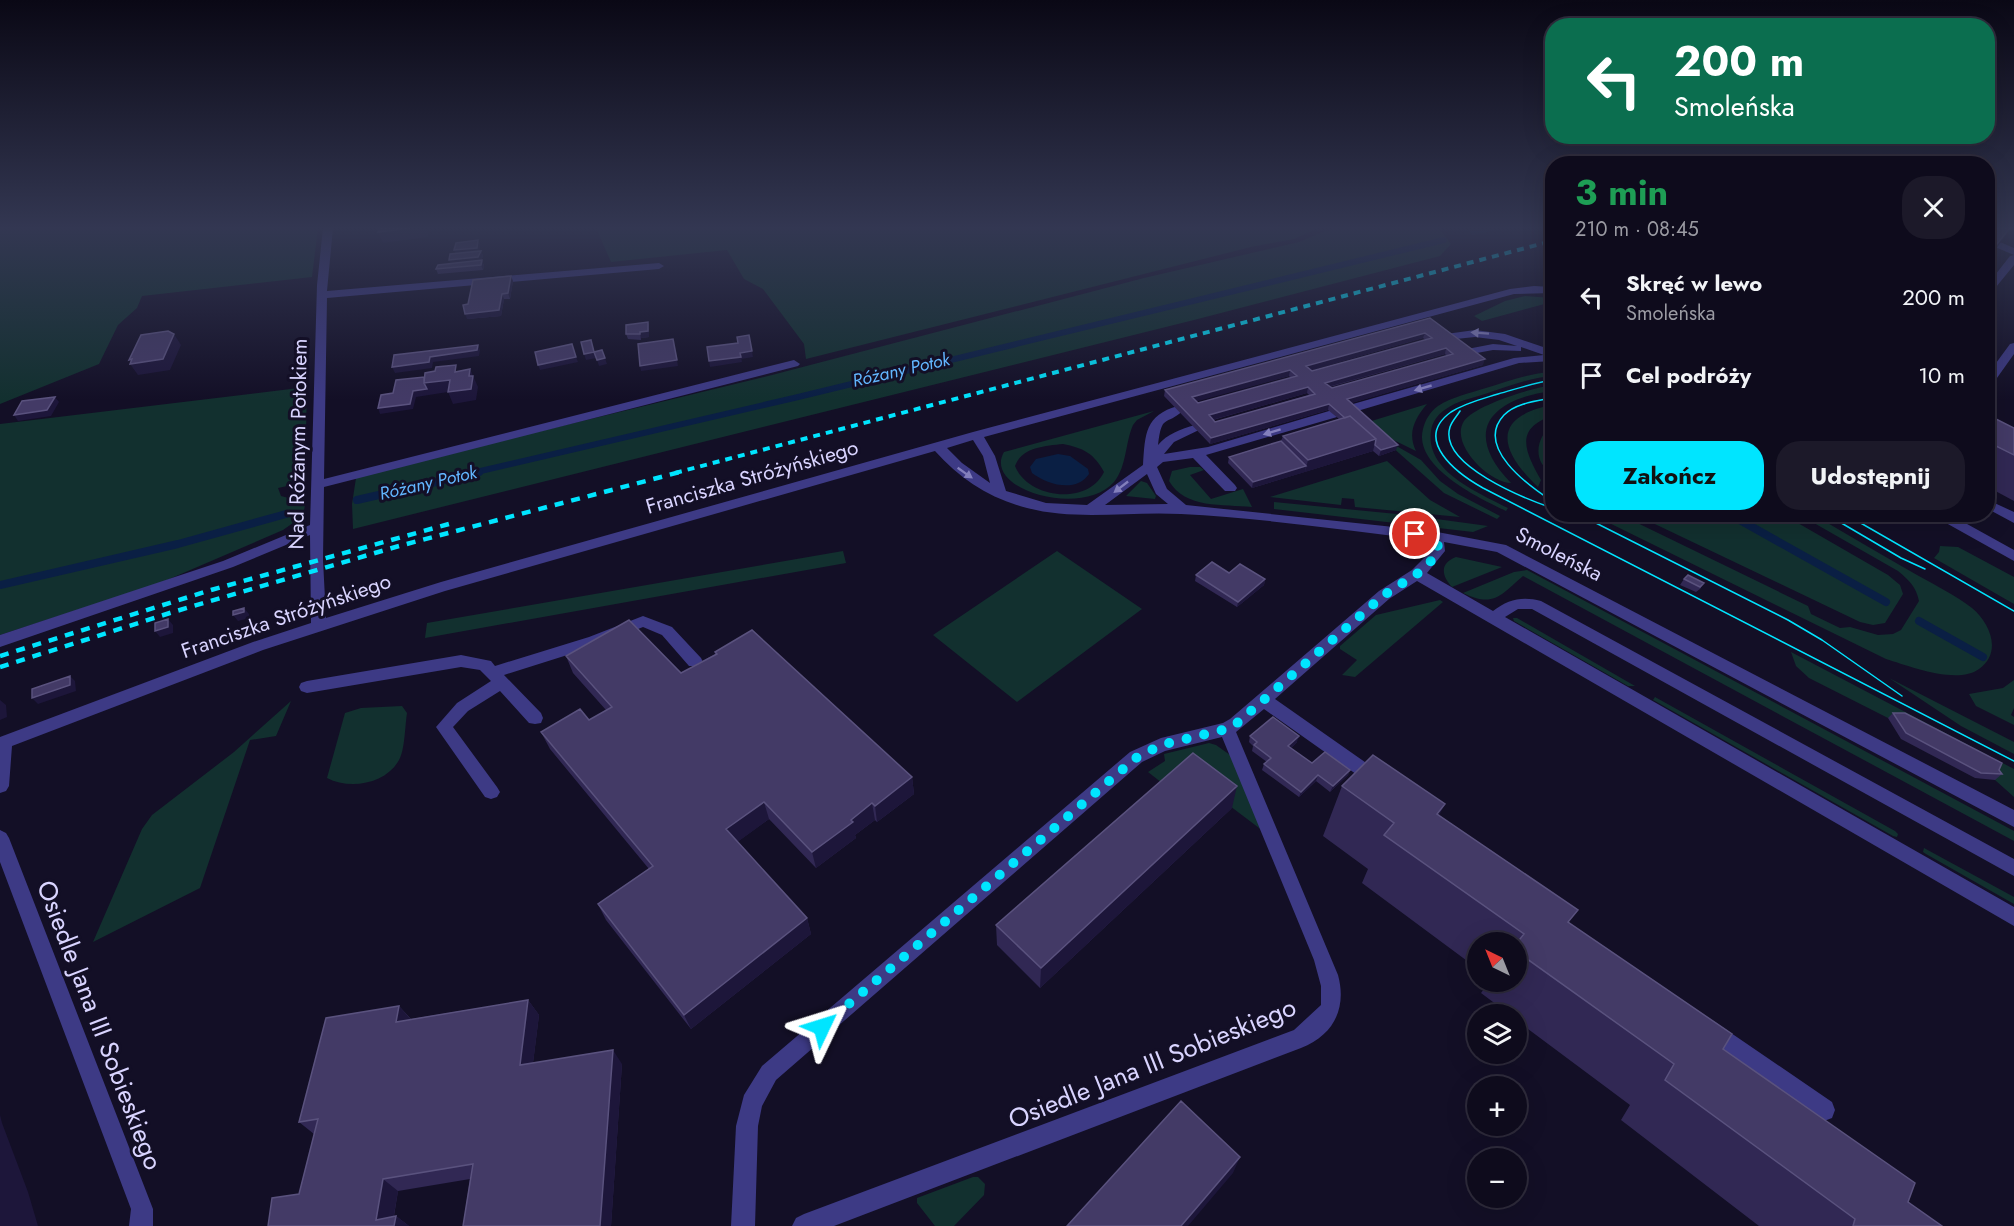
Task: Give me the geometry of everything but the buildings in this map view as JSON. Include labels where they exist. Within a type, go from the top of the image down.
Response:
[{"type":"street","name":"Nad Różanym Potokiem","points":[[320,626],[317,527],[320,484],[323,285]]},
{"type":"street","points":[[322,295],[419,285]]},
{"type":"street","name":"Franciszka Stróżyńskiego","points":[[2,743],[166,679],[441,587],[977,435],[1528,289],[1545,290]]},
{"type":"street","points":[[1446,337],[1470,332],[1488,333],[1545,353]]},
{"type":"street","points":[[1466,352],[1504,346],[1545,355]]},
{"type":"street","points":[[1995,372],[2014,346]]},
{"type":"street","points":[[1350,409],[1518,360],[1545,357]]},
{"type":"street","points":[[320,484],[794,364]]},
{"type":"street","points":[[1178,410],[1162,416],[1155,423],[1149,464],[1161,491],[1182,509]]},
{"type":"street","points":[[1149,464],[1163,458],[1197,454],[1333,414]]},
{"type":"street","points":[[1092,508],[1149,464],[1170,439],[1195,429]]},
{"type":"street","points":[[977,435],[989,456],[999,491]]},
{"type":"street","name":"Smoleńska","points":[[938,446],[961,470],[999,491],[1040,506],[1182,509],[1437,537],[1482,543],[1512,552],[2014,819]]},
{"type":"street","points":[[1197,454],[1230,488]]},
{"type":"street","points":[[1995,508],[2014,518]]},
{"type":"street","points":[[1952,522],[2014,556]]},
{"type":"street","points":[[0,641],[228,564],[317,527]]},
{"type":"street","points":[[743,1226],[747,1126],[752,1103],[769,1073],[1136,758],[1161,745],[1227,729],[1236,724],[1384,595],[1417,574],[1438,551],[1437,537]]},
{"type":"street","points":[[1417,574],[2014,917]]},
{"type":"street","points":[[1494,618],[1513,603],[1536,605],[2014,868]]},
{"type":"street","points":[[491,792],[444,727],[451,716],[497,678],[643,621],[667,631],[695,662]]},
{"type":"street","points":[[308,687],[461,661],[484,665],[536,718]]},
{"type":"street","points":[[1264,700],[1388,788]]},
{"type":"street","name":"Osiedle Jana III Sobieskiego","points":[[804,1226],[1301,1038],[1321,1023],[1329,1011],[1334,994],[1324,960],[1227,729]]},
{"type":"street","points":[[0,786],[4,764],[2,743]]},
{"type":"street","name":"Osiedle Jana III Sobieskiego","points":[[0,842],[142,1209],[141,1226]]},
{"type":"street","points":[[1698,1021],[1824,1110]]},
{"type":"green space","points":[[0,285],[239,285],[142,296],[137,308],[118,325],[99,364],[0,404]]},
{"type":"green space","points":[[756,285],[1099,285],[806,359],[804,344],[763,289]]},
{"type":"green space","points":[[1116,285],[1328,285],[353,529],[352,504],[356,478],[772,375]]},
{"type":"green space","points":[[1525,296],[1545,297],[1545,304],[1482,321],[1474,316],[1505,301]]},
{"type":"green space","points":[[1545,373],[1545,377],[1518,383],[1455,404],[1440,413],[1431,431],[1431,445],[1445,469],[1470,488],[1508,508],[1506,511],[1465,489],[1438,468],[1428,456],[1423,443],[1423,429],[1428,416],[1438,406],[1449,400]]},
{"type":"green space","points":[[307,387],[305,476],[301,483],[278,488],[281,496],[300,501],[305,505],[303,516],[283,530],[160,583],[0,635],[0,424]]},
{"type":"green space","points":[[1545,387],[1545,392],[1513,401],[1499,410],[1490,421],[1486,433],[1488,448],[1496,464],[1511,483],[1502,481],[1493,477],[1474,461],[1462,440],[1461,430],[1464,421],[1480,409]]},
{"type":"green space","points":[[1427,404],[1419,415],[1412,432],[1416,451],[1373,430],[1365,423]]},
{"type":"green space","points":[[1545,407],[1545,419],[1532,428],[1527,435],[1526,443],[1541,480],[1538,487],[1515,461],[1509,448],[1508,437],[1510,427],[1518,418],[1532,410]]},
{"type":"green space","points":[[1154,411],[1137,420],[1133,425],[1124,462],[1114,482],[1099,493],[1081,498],[1039,495],[1021,488],[1008,478],[1001,466],[1004,452]],"holes":[[[1063,444],[1092,456],[1104,472],[1096,483],[1085,490],[1072,494],[1045,491],[1032,486],[1015,466],[1018,460],[1029,451]]]},
{"type":"green space","points":[[1545,432],[1545,467],[1541,463],[1538,449]]},
{"type":"green space","points":[[1393,444],[1421,460],[1440,481],[1458,494],[1500,516],[1497,519],[1444,493],[1391,446]]},
{"type":"green space","points":[[1387,461],[1430,500],[1460,517],[1355,507],[1354,499],[1342,498],[1341,505],[1270,497]]},
{"type":"green space","points":[[1200,467],[1204,470],[1190,475],[1211,499],[1243,489],[1252,507],[1217,505],[1195,501],[1185,496],[1169,481],[1172,471]]},
{"type":"green space","points":[[1141,481],[1147,483],[1156,496],[1155,499],[1126,496]]},
{"type":"green space","points":[[1274,502],[1407,515],[1488,526],[1473,532],[1274,509]]},
{"type":"green space","points":[[1607,522],[1635,522],[1808,606],[1811,614],[1840,628],[1850,627],[1878,635],[1893,634],[1901,630],[1919,601],[1912,584],[1898,571],[1812,522],[1826,522],[1952,594],[1972,608],[1984,622],[1991,638],[1992,647],[1986,662],[1979,669],[1970,673],[1946,675],[1933,673],[1886,659]]},
{"type":"green space","points":[[1651,522],[1796,522],[1888,575],[1900,585],[1903,594],[1885,623],[1873,625],[1860,622]]},
{"type":"green space","points":[[1940,546],[1958,547],[2014,577],[2014,604],[1934,558]]},
{"type":"green space","points":[[843,551],[846,563],[425,638],[427,623]]},
{"type":"green space","points":[[1057,551],[1142,609],[1017,702],[933,635]]},
{"type":"green space","points":[[1456,557],[1502,567],[1452,587],[1444,570],[1447,563]]},
{"type":"green space","points":[[1527,570],[2014,831],[2014,841],[1523,576],[1503,594],[1490,599],[1463,593],[1514,572]]},
{"type":"green space","points":[[1440,600],[1443,602],[1355,677],[1342,675],[1357,660],[1340,649],[1340,646],[1376,615]]},
{"type":"green space","points":[[1513,618],[1517,618],[1635,686],[1628,686],[1514,621]]},
{"type":"green space","points":[[1791,652],[2014,769],[2014,797],[1995,780],[1900,718],[1888,718],[1809,678],[1796,666]]},
{"type":"green space","points":[[1889,678],[2014,742],[2014,754],[1961,726]]},
{"type":"green space","points":[[2014,680],[2014,708],[2011,715],[2014,717],[2014,725],[1976,706],[1969,694],[2003,688]]},
{"type":"green space","points":[[1655,697],[1895,831],[1898,834],[1897,837],[1653,700]]},
{"type":"green space","points":[[291,701],[276,736],[250,740],[200,888],[93,942],[142,829],[152,815],[234,752]]},
{"type":"green space","points":[[402,706],[407,713],[404,744],[399,760],[386,775],[356,784],[336,782],[327,778],[345,713],[361,708]]},
{"type":"green space","points":[[1209,743],[1230,755],[1263,831],[1189,775],[1171,790],[1148,772],[1165,761],[1164,754]]},
{"type":"green space","points":[[1924,848],[2014,897],[2014,904],[1926,854],[1923,852]]},
{"type":"green space","points":[[978,1177],[985,1184],[984,1195],[954,1226],[935,1226],[917,1203],[917,1198]]},
{"type":"water","points":[[1058,454],[1070,456],[1088,469],[1089,474],[1077,484],[1062,485],[1046,481],[1032,473],[1030,467],[1036,459]]},
{"type":"waterway","name":"Różany Potok","points":[[472,473],[794,398],[1258,285]]},
{"type":"waterway","name":"Różany Potok","points":[[357,500],[479,472]]},
{"type":"waterway","name":"Różany Potok","points":[[0,585],[178,544],[286,514]]},
{"type":"waterway","points":[[1743,522],[1886,602]]},
{"type":"waterway","points":[[1919,621],[1983,657]]},
{"type":"tram line","points":[[1545,381],[1462,406],[1451,412],[1440,423],[1436,434],[1437,445],[1443,455],[1462,474],[1483,488],[1545,520]]},
{"type":"tram line","points":[[1545,399],[1527,403],[1504,415],[1497,427],[1496,440],[1508,464],[1519,476],[1545,496]]},
{"type":"tram line","points":[[1460,411],[1450,427],[1450,441],[1457,454],[1470,467],[1487,478],[1523,497],[1545,505]]},
{"type":"tram line","points":[[1549,522],[2014,761]]},
{"type":"tram line","points":[[1594,522],[1788,620],[1822,640],[1902,696]]},
{"type":"tram line","points":[[1840,522],[1901,558],[1925,569]]},
{"type":"tram line","points":[[1859,522],[2014,611]]},
{"type":"railway","points":[[675,473],[1385,285]]},
{"type":"railway","points":[[0,667],[173,612],[399,546],[680,472]]},
{"type":"railway","points":[[0,656],[211,590],[456,522]]},
{"type":"route","points":[[822,1027],[1146,750],[1227,729],[1236,724],[1384,595],[1417,574],[1438,551],[1437,537],[1415,534]]}]
